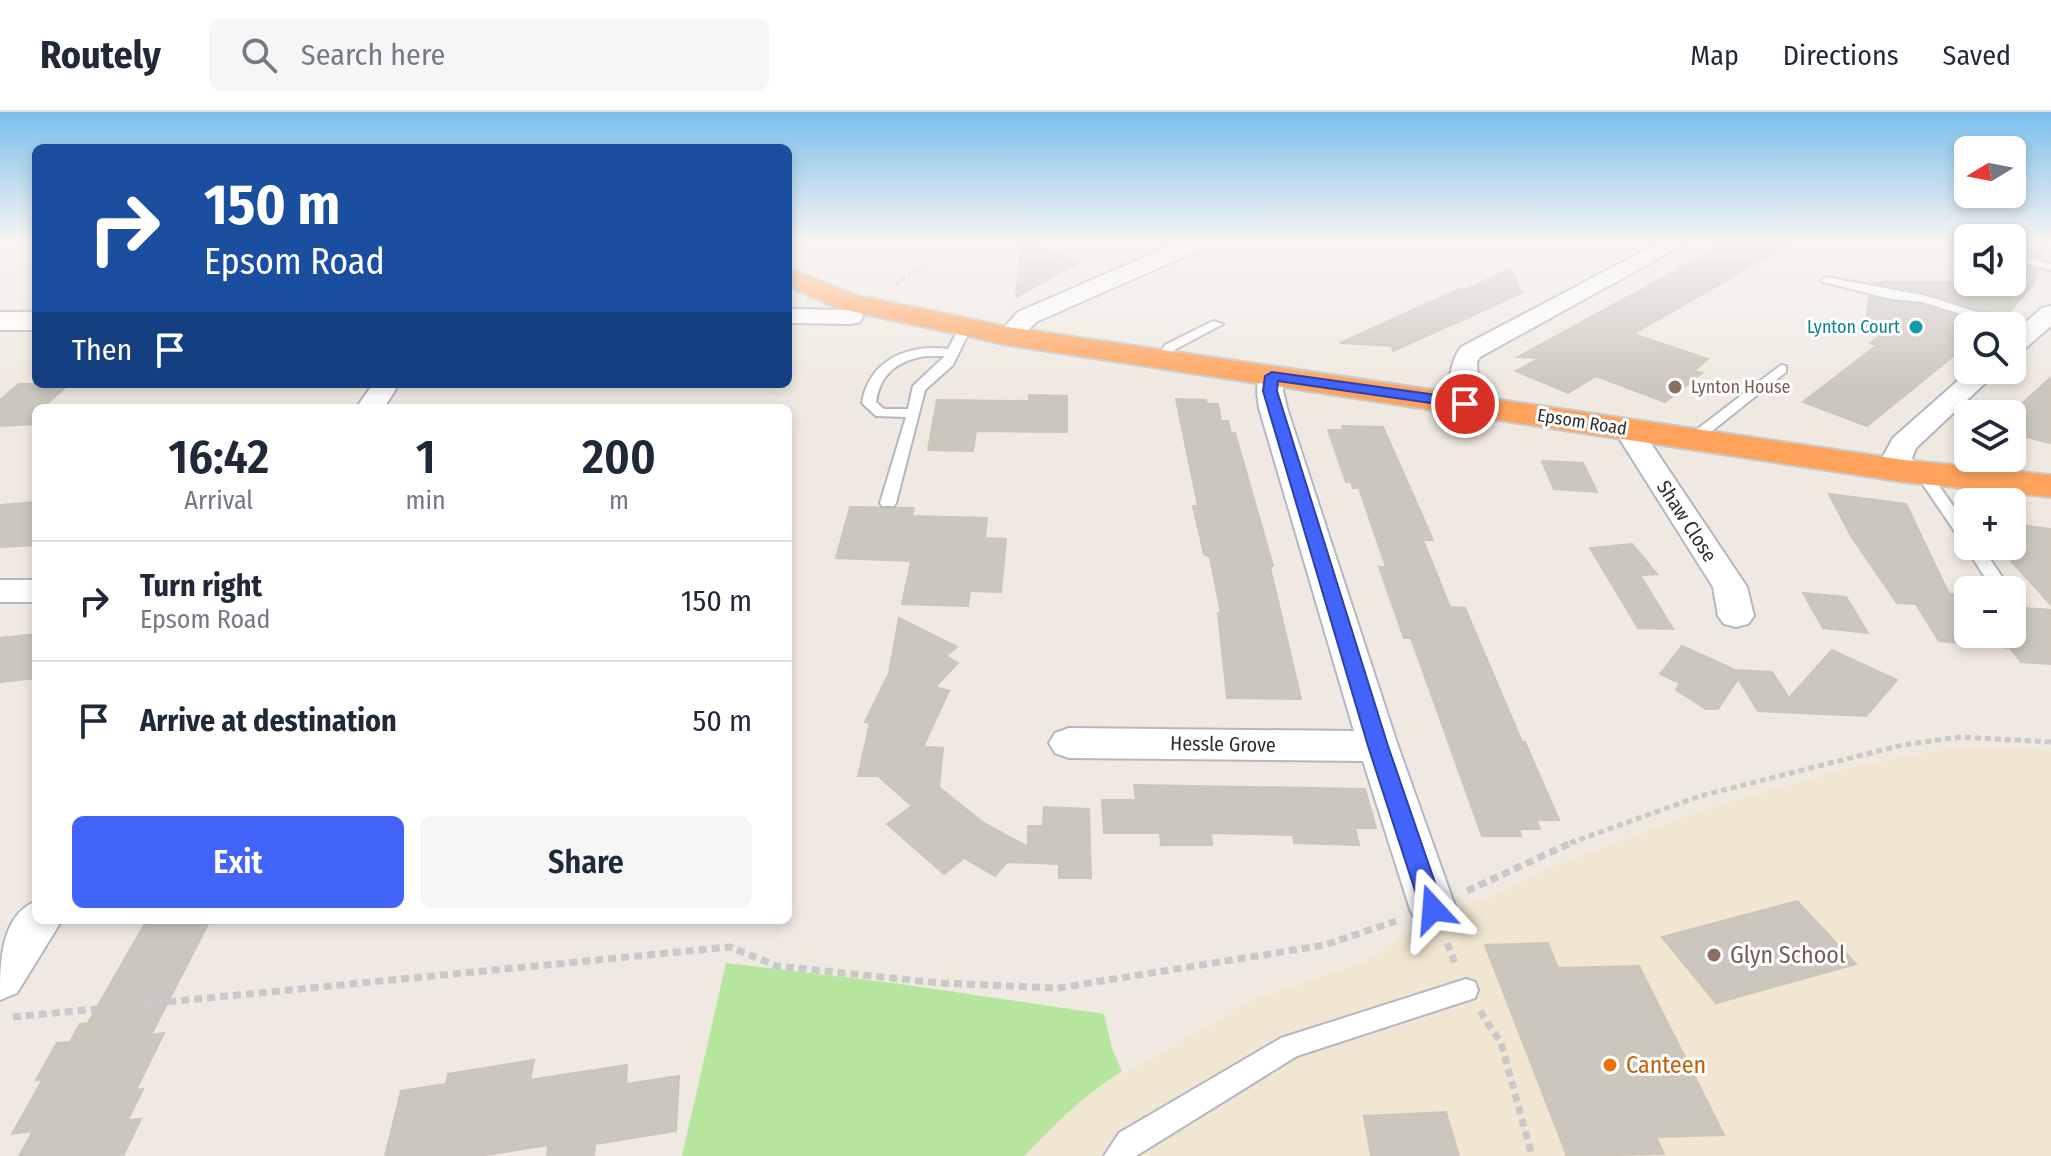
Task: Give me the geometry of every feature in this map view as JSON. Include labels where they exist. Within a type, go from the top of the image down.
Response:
[{"type":"highway","name":"Epsom Road","points":[[817,291],[858,312],[959,341],[1008,336],[1914,472],[2051,486]]},
{"type":"street","points":[[1008,336],[1027,317],[1087,291]]},
{"type":"street","points":[[1465,404],[1464,362],[1470,352],[1586,291]]},
{"type":"street","name":"Epsom Road","points":[[792,316],[858,312]]},
{"type":"street","points":[[2026,335],[2051,313]]},
{"type":"street","points":[[0,321],[32,321]]},
{"type":"street","points":[[1272,376],[1270,391],[1273,408],[1378,746],[1433,909]]},
{"type":"street","points":[[1914,472],[1897,458],[1903,444],[1970,384]]},
{"type":"street","name":"Shaw Close","points":[[1628,430],[1730,587],[1736,616]]},
{"type":"street","points":[[0,591],[32,591]]},
{"type":"street","name":"Hessle Grove","points":[[1069,743],[1378,746]]},
{"type":"street","points":[[0,978],[36,924]]},
{"type":"lane","points":[[1873,291],[1923,299],[1955,312]]},
{"type":"lane","points":[[1163,359],[1169,348],[1217,324]]},
{"type":"lane","points":[[888,503],[918,389],[948,362],[959,341]]},
{"type":"lane","points":[[914,413],[881,413],[869,403],[869,393],[880,371],[918,350],[959,341]]},
{"type":"lane","points":[[1692,440],[1781,369]]},
{"type":"lane","points":[[1914,472],[1954,522]]},
{"type":"lane","points":[[1118,1156],[1129,1143],[1290,1046],[1466,990]]},
{"type":"path","points":[[858,312],[888,291]]},
{"type":"path","points":[[0,1018],[730,947],[777,966],[940,983],[1058,988],[1325,945],[1433,909],[1517,864],[1764,775],[1914,743],[1960,737],[2051,742]]},
{"type":"path","points":[[1433,909],[1466,990],[1501,1043],[1532,1156]]},
{"type":"shaded area","name":"Glyn School","points":[[1979,747],[2051,750],[2051,1156],[1024,1156],[1102,1083],[1122,1071],[1125,1074],[1253,1000],[1365,962],[1403,936],[1481,896],[1483,901],[1562,863],[1710,808],[1849,768],[1934,751]]},
{"type":"green space","points":[[726,963],[893,983],[1104,1014],[1112,1049],[1122,1071],[1083,1100],[1024,1156],[682,1156]]},
{"type":"building","points":[[1455,291],[1522,293],[1393,351],[1392,346],[1340,343]]},
{"type":"building","points":[[1639,291],[1709,291],[1633,334],[1708,359],[1694,371],[1702,373],[1665,402],[1596,376],[1568,393],[1516,371],[1540,358],[1518,357]]},
{"type":"building","points":[[1916,291],[1954,291],[1954,296],[2023,296],[2008,312],[1986,312]]},
{"type":"building","points":[[1869,296],[1921,305],[1954,315],[1954,355],[1867,426],[1803,402],[1877,345],[1870,343],[1881,335],[1865,330]]},
{"type":"building","points":[[2051,377],[2051,443],[2026,437],[2026,400]]},
{"type":"building","points":[[19,384],[32,384],[32,388],[64,388],[46,404],[32,404],[32,424],[0,426],[0,400]]},
{"type":"building","points":[[1029,395],[1067,396],[1067,432],[976,431],[973,451],[928,450],[937,400],[1029,401]]},
{"type":"building","points":[[1176,399],[1206,400],[1207,404],[1218,404],[1221,421],[1228,421],[1231,433],[1235,433],[1273,566],[1270,567],[1301,699],[1227,698],[1218,613],[1221,613],[1210,557],[1204,554],[1193,506],[1198,506]]},
{"type":"building","points":[[1342,426],[1383,427],[1433,540],[1423,540],[1450,607],[1465,608],[1559,820],[1536,820],[1540,829],[1519,829],[1521,836],[1482,836],[1411,638],[1404,638],[1379,567],[1386,567],[1359,488],[1353,488],[1351,482],[1346,482],[1328,430],[1344,430]]},
{"type":"building","points":[[1542,461],[1583,463],[1597,492],[1554,489]]},
{"type":"building","points":[[1829,494],[1906,504],[1949,594],[1954,595],[1954,642],[1939,641],[1916,604],[1897,603],[1851,536]]},
{"type":"building","points":[[32,502],[32,545],[0,547],[0,505]]},
{"type":"building","points":[[850,507],[914,508],[912,516],[987,518],[985,538],[1006,539],[1001,592],[970,591],[968,606],[902,604],[911,561],[836,558]]},
{"type":"building","points":[[2026,526],[2051,529],[2051,605],[2026,576],[2012,562],[2026,560]]},
{"type":"building","points":[[1632,544],[1657,574],[1640,575],[1673,629],[1638,628],[1590,548]]},
{"type":"building","points":[[1803,593],[1846,597],[1868,633],[1823,628]]},
{"type":"building","points":[[2026,608],[2051,610],[2051,664],[2021,662],[2010,648],[2026,648]]},
{"type":"building","points":[[899,618],[957,647],[946,656],[958,663],[935,687],[949,691],[923,747],[943,748],[939,787],[982,822],[1028,847],[1028,826],[1043,826],[1044,807],[1089,809],[1091,878],[1059,878],[1059,864],[1007,862],[995,876],[964,858],[944,874],[887,824],[912,806],[878,776],[858,776],[870,723],[865,722],[889,673]]},
{"type":"building","points":[[32,634],[32,678],[0,682],[0,638]]},
{"type":"building","points":[[1682,646],[1735,670],[1772,672],[1789,698],[1832,650],[1897,680],[1866,716],[1758,711],[1738,679],[1718,709],[1706,709],[1676,690],[1680,683],[1660,674]]},
{"type":"building","points":[[1134,785],[1365,789],[1376,828],[1355,828],[1359,845],[1294,843],[1293,835],[1211,833],[1212,845],[1161,845],[1160,833],[1104,833],[1102,800],[1136,800]]},
{"type":"building","points":[[1797,901],[1856,964],[1716,1003],[1662,937]]},
{"type":"building","points":[[145,924],[208,924],[151,1035],[164,1033],[136,1090],[143,1089],[128,1120],[141,1119],[123,1156],[19,1156],[33,1131],[12,1134],[43,1079],[36,1080],[57,1043],[70,1042],[80,1024],[88,1023]]},
{"type":"building","name":"Canteen","points":[[1548,943],[1558,968],[1639,966],[1724,1135],[1656,1137],[1664,1154],[1567,1156],[1485,945]]},
{"type":"building","points":[[534,1060],[530,1080],[627,1065],[626,1084],[679,1076],[676,1131],[595,1144],[594,1156],[547,1156],[548,1145],[480,1156],[385,1156],[401,1091],[446,1084],[448,1074]]},
{"type":"building","points":[[1446,1112],[1459,1156],[1371,1156],[1364,1116]]},
{"type":"place","name":"Lynton Court","points":[[1916,327]]},
{"type":"place","name":"Lynton House","points":[[1675,387]]},
{"type":"place","name":"Glyn School","points":[[1714,955]]},
{"type":"place","name":"Canteen","points":[[1610,1065]]},
{"type":"route","points":[[1433,909],[1378,746],[1270,391],[1272,376],[1465,404]]}]
